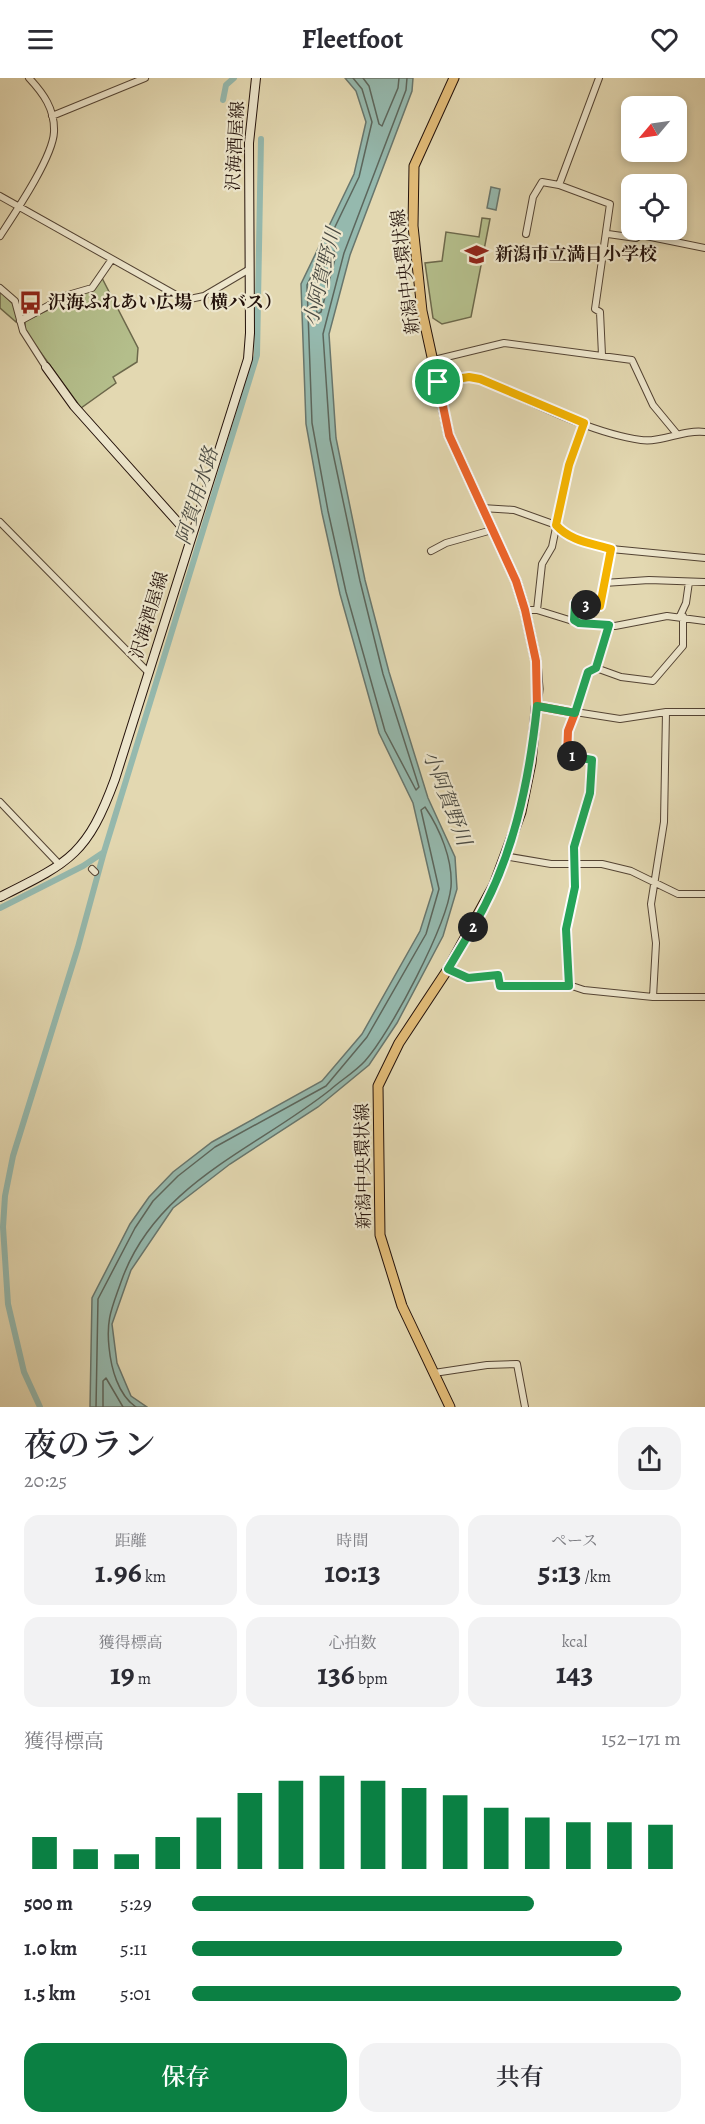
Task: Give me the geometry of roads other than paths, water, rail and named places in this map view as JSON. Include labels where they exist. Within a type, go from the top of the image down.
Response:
[{"type":"main road","name":"沢海酒屋線","points":[[0,897],[60,865],[89,837],[101,818],[248,359],[250,333],[249,143],[256,78]]},
{"type":"main road","name":"新潟中央環状線","points":[[450,1407],[402,1306],[380,1235],[378,1086],[388,1062],[481,913],[521,812],[531,763],[537,706],[536,661],[525,610],[516,581],[449,435],[422,311],[413,226],[414,166],[454,78]]},
{"type":"main road","points":[[46,368],[74,406],[191,537]]},
{"type":"street","points":[[0,236],[19,207],[50,150],[54,132],[52,116],[45,96],[29,78]]},
{"type":"street","points":[[52,116],[145,78]]},
{"type":"street","points":[[559,185],[599,78]]},
{"type":"street","points":[[526,234],[537,189],[542,182],[559,185],[610,204],[608,234],[595,309],[600,312],[602,355]]},
{"type":"street","points":[[0,196],[185,300],[204,296],[248,270]]},
{"type":"street","points":[[608,234],[636,238],[641,235],[705,248]]},
{"type":"street","points":[[20,321],[68,296],[92,288],[112,260]]},
{"type":"street","points":[[0,288],[15,301],[22,331],[46,368]]},
{"type":"street","points":[[434,360],[504,343],[632,360],[653,405],[677,434]]},
{"type":"street","points":[[438,382],[469,377],[480,379],[584,423],[643,441],[677,434],[705,432]]},
{"type":"street","points":[[537,610],[542,564],[552,547],[569,465],[584,423]]},
{"type":"street","points":[[482,508],[514,510],[556,525],[563,533],[578,540],[611,549],[705,558]]},
{"type":"street","points":[[0,522],[149,673]]},
{"type":"street","points":[[431,551],[446,543],[492,530]]},
{"type":"street","points":[[574,620],[575,604],[600,606],[611,549]]},
{"type":"street","points":[[604,583],[649,580],[705,582]]},
{"type":"street","points":[[569,986],[566,929],[575,887],[574,847],[592,784],[592,760],[567,756],[568,731],[588,672],[596,668],[621,677],[653,681],[683,646],[682,616],[689,582]]},
{"type":"street","points":[[525,610],[537,610],[579,623],[609,625],[682,616],[705,621]]},
{"type":"street","points":[[596,668],[609,625]]},
{"type":"street","points":[[537,706],[620,718],[666,712],[705,712]]},
{"type":"street","points":[[653,997],[656,943],[651,904],[664,822],[666,712]]},
{"type":"street","points":[[0,802],[60,865]]},
{"type":"street","points":[[504,856],[551,864],[573,862],[631,871],[678,894],[705,894]]},
{"type":"street","points":[[448,969],[468,978],[498,975],[500,986],[569,986],[584,990],[653,997],[705,997]]},
{"type":"street","points":[[434,1373],[487,1365],[517,1364],[525,1407]]},
{"type":"water","name":"小阿賀野川","points":[[345,78],[413,78],[412,91],[350,255],[329,334],[336,438],[365,580],[389,672],[428,798],[455,857],[457,889],[443,936],[397,1023],[369,1065],[318,1107],[230,1164],[173,1208],[131,1270],[112,1324],[117,1363],[131,1396],[147,1407],[90,1407],[92,1298],[130,1224],[149,1197],[173,1172],[212,1142],[322,1081],[362,1034],[420,931],[433,890],[413,803],[379,733],[340,594],[306,424],[301,284],[354,174],[366,122],[356,91]]},
{"type":"water","points":[[491,187],[500,189],[496,210],[487,208]]},
{"type":"waterway","name":"阿賀用水路","points":[[223,100],[226,85],[234,78]]},
{"type":"waterway","name":"阿賀用水路","points":[[40,1407],[24,1372],[8,1304],[3,1227],[5,1196],[13,1156],[78,947],[104,852],[257,355],[261,139]]},
{"type":"waterway","points":[[0,908],[83,866],[104,852]]},
{"type":"place","name":"新潟市立満日小学校","points":[[477,254]]},
{"type":"place","name":"沢海ふれあい広場（横バス）","points":[[30,302]]}]
